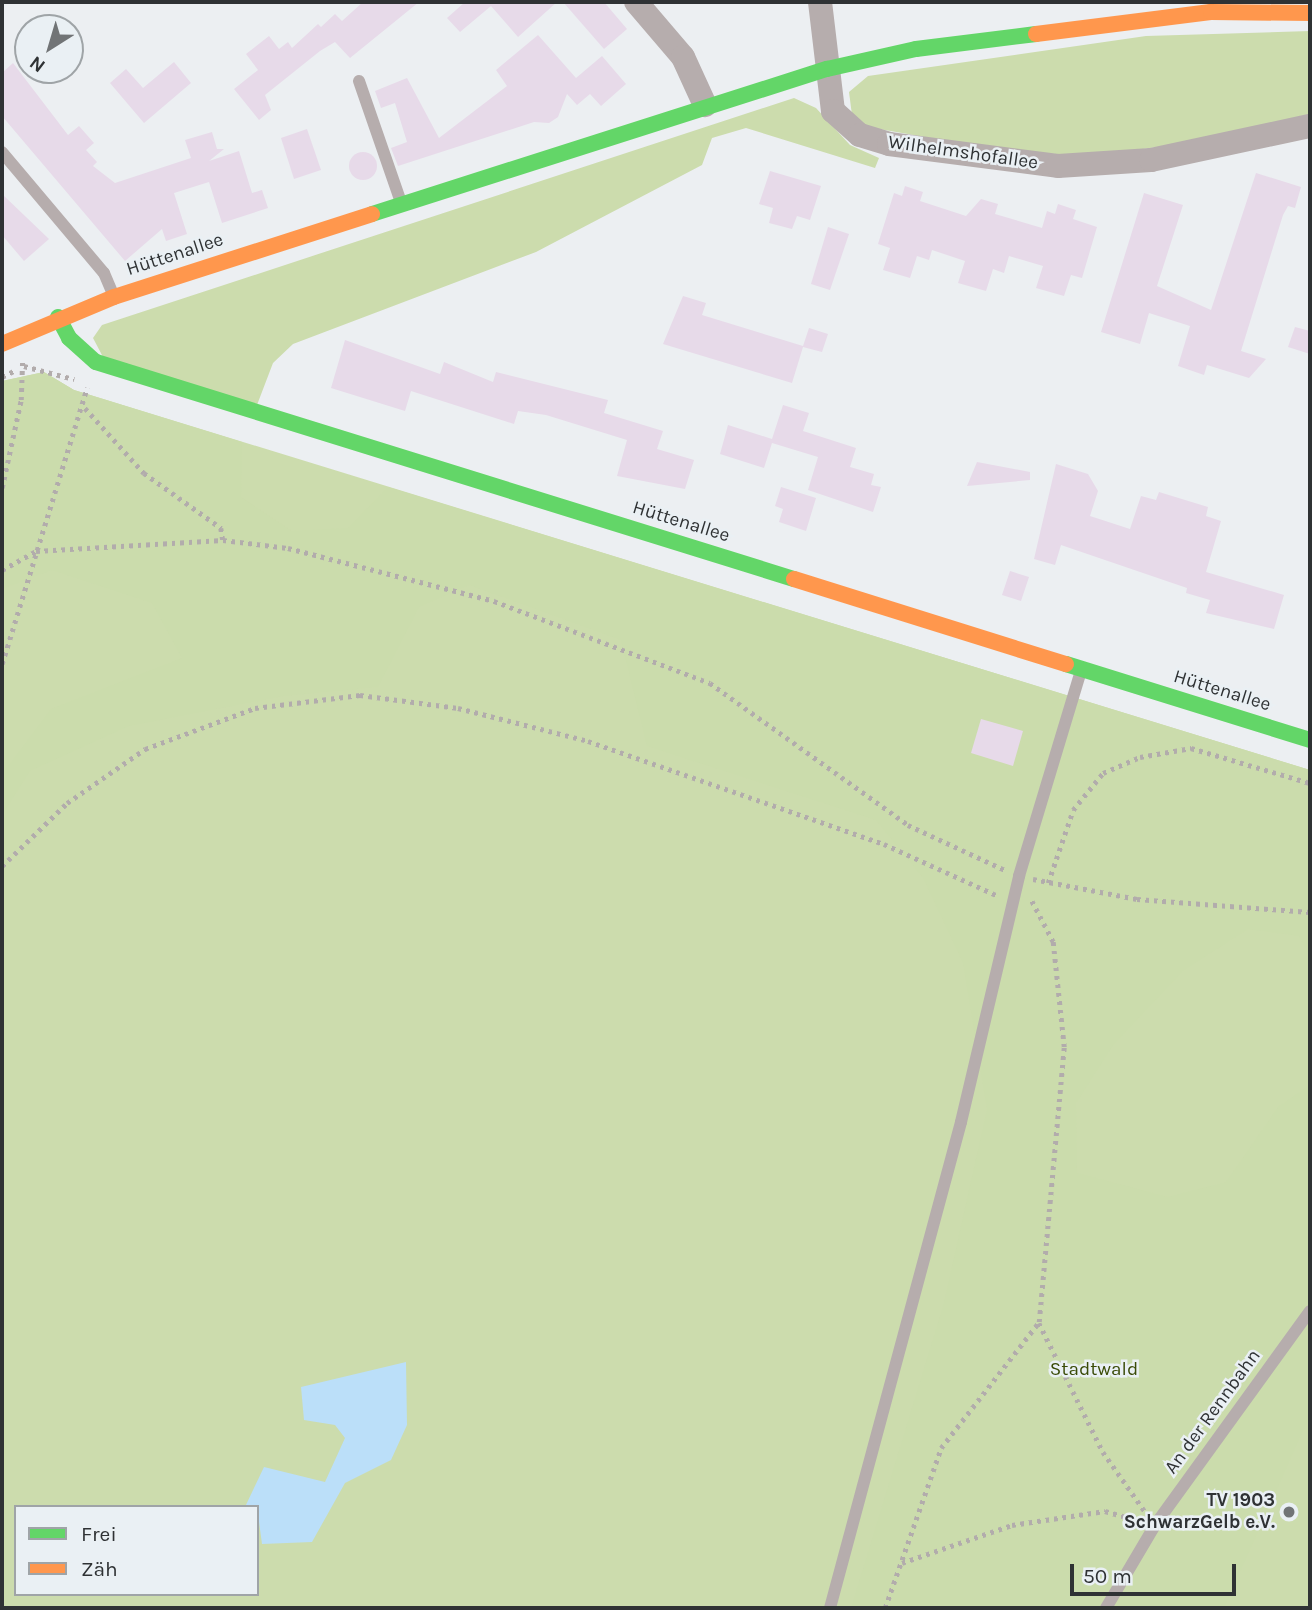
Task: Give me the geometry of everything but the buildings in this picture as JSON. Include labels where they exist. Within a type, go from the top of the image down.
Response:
[{"type":"street","points":[[636,2],[683,57],[705,105],[827,69],[916,49],[1211,7],[1310,13]]},
{"type":"street","name":"Wilhelmshofallee","points":[[820,2],[833,111],[859,135],[975,159],[1058,166],[1151,160],[1310,126]]},
{"type":"street","name":"Hüttenallee","points":[[2,344],[58,317],[114,297],[705,105]]},
{"type":"street","name":"Hüttenallee","points":[[58,317],[69,338],[96,362],[1310,740]]},
{"type":"lane","points":[[359,81],[402,203]]},
{"type":"lane","points":[[2,152],[104,273],[114,297]]},
{"type":"lane","points":[[830,1608],[1019,876],[1082,670]]},
{"type":"lane","name":"An der Rennbahn","points":[[1106,1608],[1155,1525],[1310,1311]]},
{"type":"path","points":[[2,488],[24,366],[87,384]]},
{"type":"path","points":[[2,664],[36,551],[85,408],[144,473],[221,528],[223,540]]},
{"type":"path","points":[[2,570],[36,551],[223,540],[288,548],[494,601],[709,683],[908,825],[1019,876],[1137,899],[1310,912]]},
{"type":"path","points":[[2,866],[67,803],[145,749],[255,708],[360,695],[458,708],[588,741],[884,844],[1014,903]]},
{"type":"path","points":[[1048,883],[1073,810],[1103,773],[1140,757],[1191,748],[1310,783]]},
{"type":"path","points":[[1019,876],[1053,942],[1063,1047],[1039,1322],[1102,1452],[1155,1525]]},
{"type":"path","points":[[885,1608],[941,1448],[1039,1322]]},
{"type":"path","points":[[901,1563],[1039,1521],[1105,1511],[1155,1525]]},
{"type":"green space","points":[[1310,31],[1310,117],[1180,144],[1091,156],[1004,151],[868,127],[852,115],[849,92],[868,76],[1146,36]]},
{"type":"green space","points":[[794,98],[816,108],[850,145],[879,158],[875,168],[746,128],[712,138],[702,165],[536,252],[293,344],[273,363],[257,405],[103,357],[93,338],[102,325]]},
{"type":"green space","points":[[44,372],[74,390],[1310,770],[1310,1608],[2,1608],[2,381]]},
{"type":"green space","name":"Stadtwald","points":[[44,372],[74,390],[242,442],[241,497],[292,531],[348,528],[388,487],[1310,770],[1310,956],[1299,936],[1248,929],[1183,971],[1114,1044],[1076,1103],[1077,1173],[1168,1197],[1226,1182],[1278,1107],[1310,1085],[1310,1415],[1224,1608],[851,1608],[944,1303],[987,1109],[963,963],[923,878],[876,820],[647,746],[621,640],[469,585],[419,607],[378,687],[283,696],[129,726],[30,771],[2,815],[2,774],[51,709],[182,658],[152,603],[52,570],[2,589],[2,381]]},
{"type":"water","points":[[406,1362],[407,1425],[391,1460],[345,1483],[312,1542],[262,1544],[259,1505],[246,1505],[264,1467],[325,1482],[345,1438],[335,1425],[304,1420],[301,1387]]},
{"type":"traffic: fast","points":[[372,214],[827,69],[916,49],[1036,34]]},
{"type":"traffic: fast","points":[[58,317],[69,338],[96,362],[794,579]]},
{"type":"traffic: fast","points":[[1066,664],[1310,740]]},
{"type":"traffic: slow","points":[[1036,34],[1211,12],[1310,13]]},
{"type":"traffic: slow","points":[[2,344],[114,297],[372,214]]},
{"type":"traffic: slow","points":[[794,579],[1066,664]]},
{"type":"place","name":"TV 1903 SchwarzGelb e.V.","points":[[1289,1512]]}]
